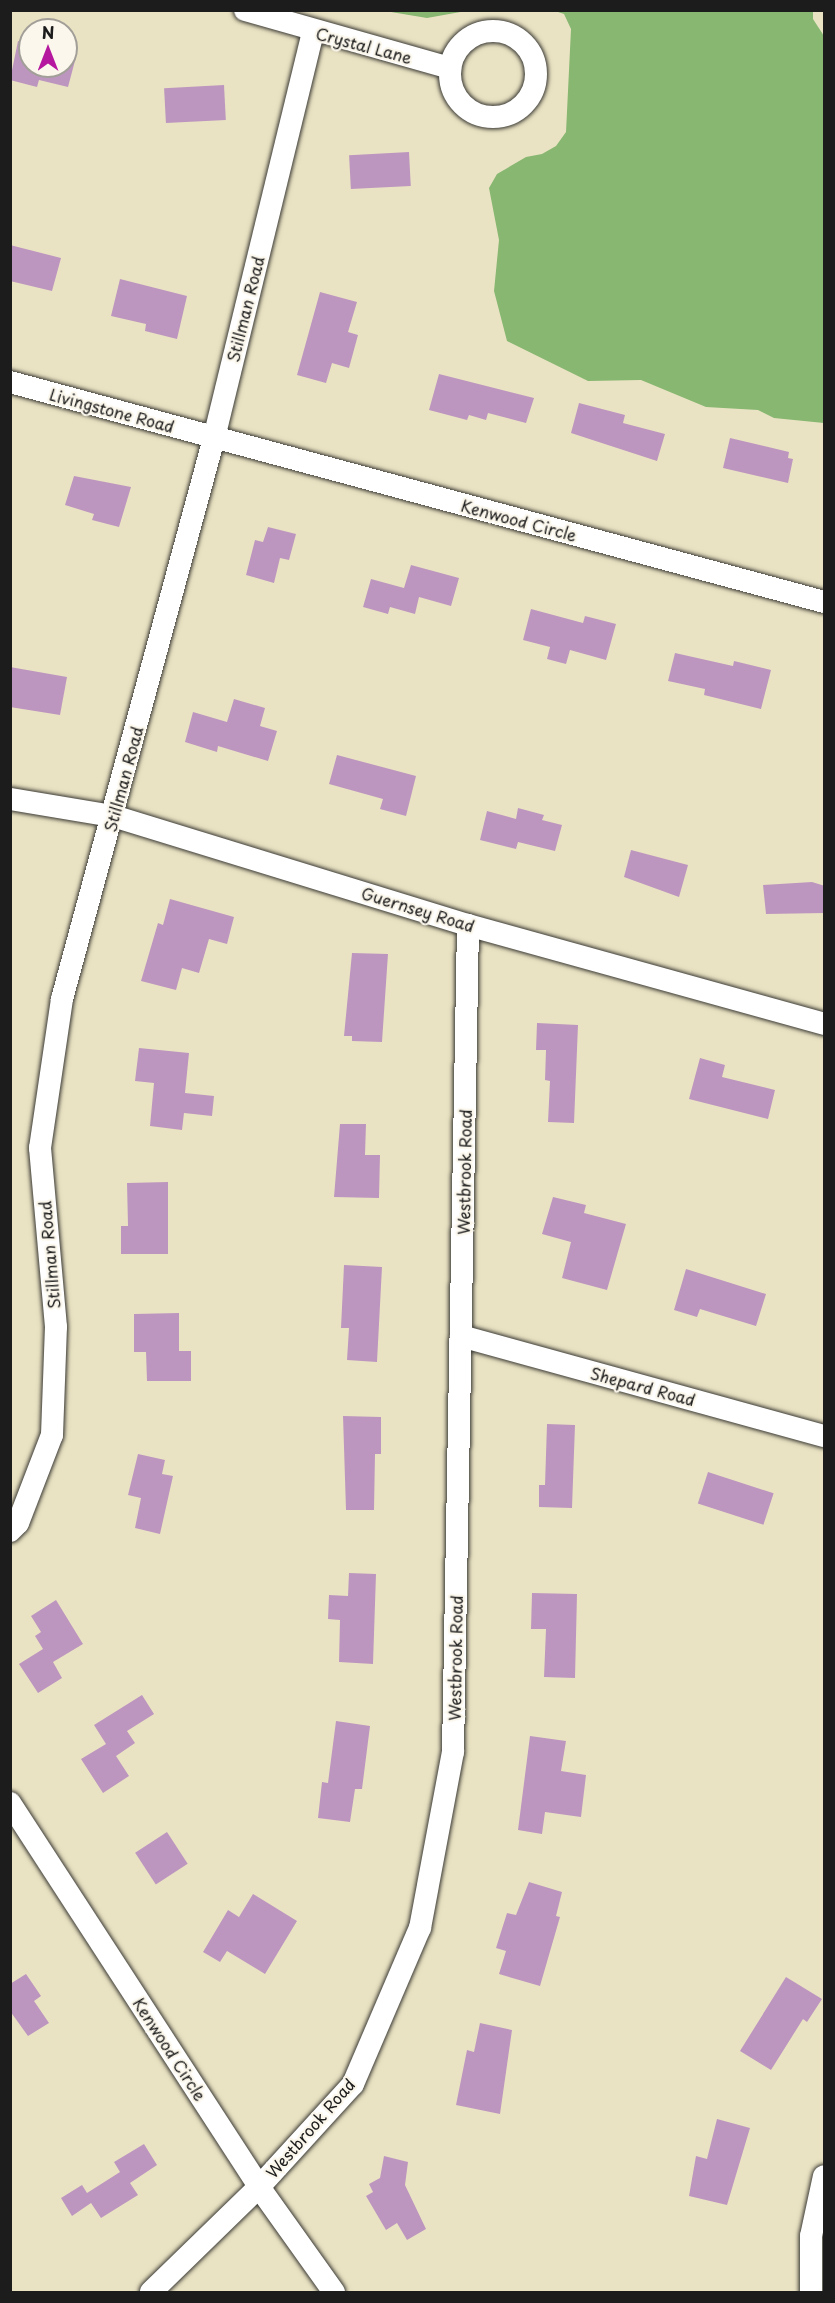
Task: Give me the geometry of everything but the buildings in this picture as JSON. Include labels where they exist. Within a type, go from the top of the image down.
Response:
[{"type":"street","name":"Crystal Lane","points":[[244,10],[450,68]]},
{"type":"street","name":"Stillman Road","points":[[10,1531],[18,1523],[52,1435],[56,1327],[40,1148],[62,999],[214,438],[313,31]]},
{"type":"street","name":"Livingstone Road","points":[[10,382],[214,438]]},
{"type":"street","name":"Kenwood Circle","points":[[214,438],[825,602]]},
{"type":"street","name":"Guernsey Road","points":[[10,799],[113,816],[468,925],[825,1024]]},
{"type":"street","name":"Westbrook Road","points":[[151,2292],[259,2187],[353,2084],[420,1928],[453,1752],[468,925]]},
{"type":"street","name":"Shepard Road","points":[[461,1336],[825,1436]]},
{"type":"street","name":"Kenwood Circle","points":[[10,1803],[259,2187],[334,2292]]},
{"type":"street","points":[[812,2292],[812,2236],[825,2176]]},
{"type":"green space","points":[[385,11],[466,11],[427,18]]},
{"type":"green space","points":[[555,11],[813,11],[813,19],[824,36],[824,423],[774,418],[758,410],[706,407],[641,380],[588,381],[507,341],[494,291],[499,240],[489,188],[497,174],[526,157],[542,154],[556,146],[566,132],[571,29],[564,14]]}]
